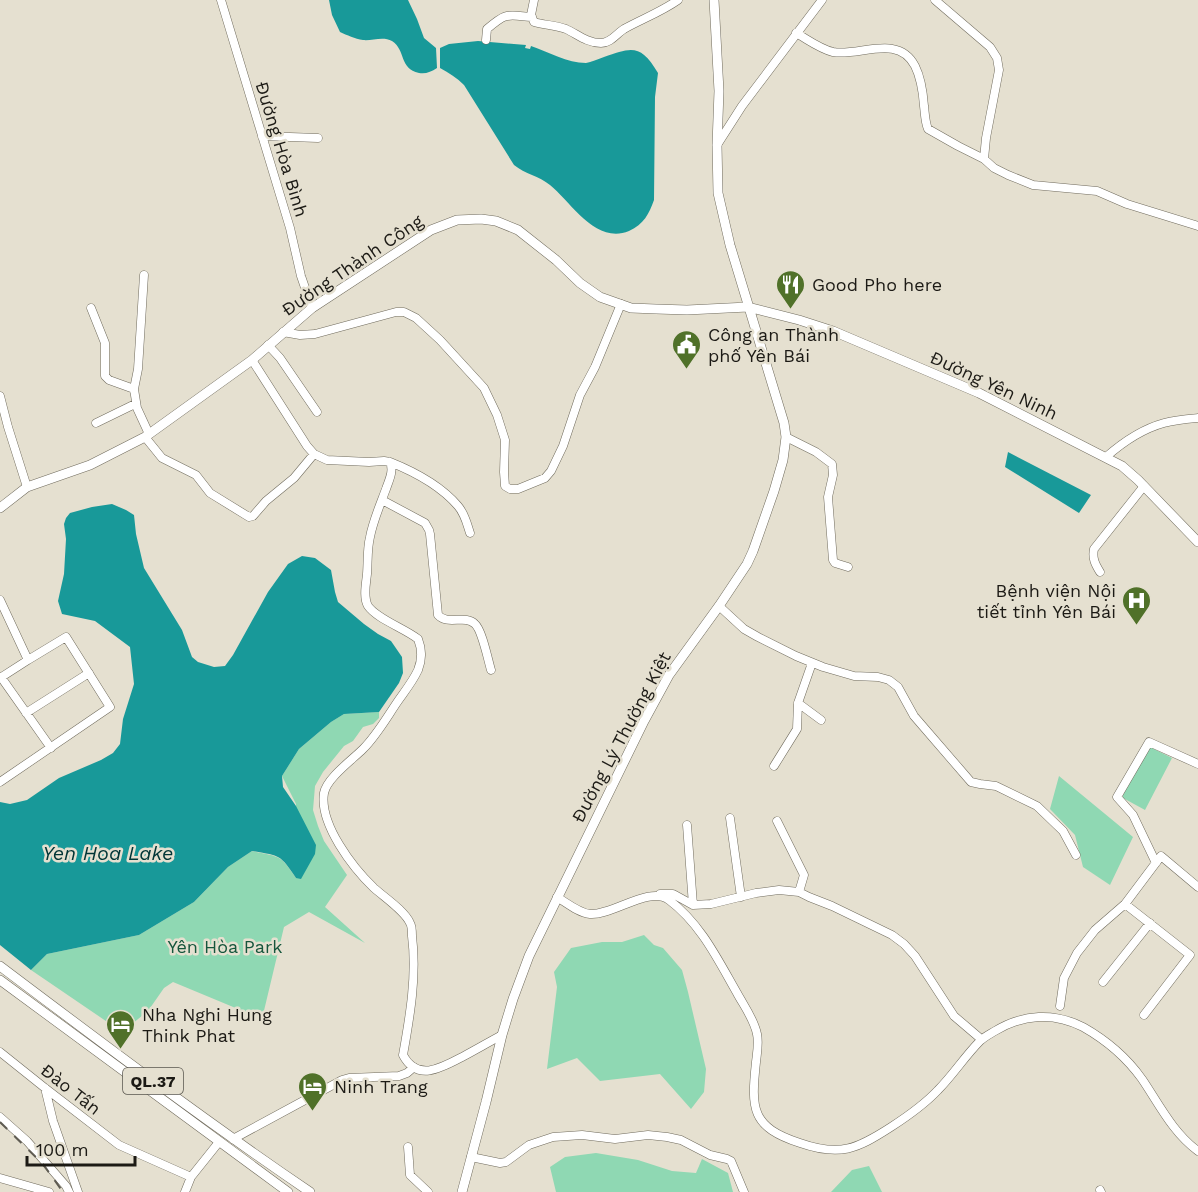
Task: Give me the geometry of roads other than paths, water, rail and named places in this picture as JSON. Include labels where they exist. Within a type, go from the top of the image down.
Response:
[{"type":"main road","name":"Đường Lý Thường Kiệt","points":[[462,1192],[502,1035],[529,956],[644,721],[669,675],[747,564],[783,460],[786,437],[779,405],[730,245],[718,193],[719,91],[714,0]]},
{"type":"main road","name":"Đường Thành Công","points":[[0,508],[27,487],[90,465],[147,435],[252,360],[312,308],[431,230],[457,220],[496,221],[518,230],[556,260],[580,283],[600,297],[631,308],[687,310],[748,307]]},
{"type":"main road","name":"Đường Yên Ninh","points":[[748,307],[833,331],[979,393],[1106,457],[1122,466],[1144,486],[1198,542]]},
{"type":"main road","name":"QL.37","points":[[0,966],[233,1139],[310,1192]]},
{"type":"main road","name":"QL.37","points":[[0,980],[288,1192]]},
{"type":"street","name":"Đường Hòa Bình","points":[[221,0],[312,308]]},
{"type":"street","points":[[534,0],[531,15],[534,22],[554,25],[592,42],[603,43],[678,0]]},
{"type":"street","points":[[717,145],[742,106],[822,0]]},
{"type":"street","points":[[935,0],[990,47],[997,58],[999,70],[984,159]]},
{"type":"street","points":[[486,40],[487,29],[502,16],[532,17]]},
{"type":"street","points":[[796,33],[833,52],[878,48],[897,50],[908,56],[919,74],[928,129],[984,159],[1008,176],[1032,185],[1097,191],[1127,204],[1198,226]]},
{"type":"street","points":[[262,136],[318,138]]},
{"type":"street","points":[[144,275],[138,369],[134,388],[135,404],[147,435],[162,458],[196,474],[210,493],[249,517],[253,516],[266,501],[294,478],[314,454]]},
{"type":"street","points":[[283,332],[300,335],[315,334],[396,312],[404,312],[416,318],[440,340],[484,388],[497,415],[505,440],[504,481],[507,488],[518,489],[545,478],[551,471],[580,395],[595,367],[621,304]]},
{"type":"street","points":[[91,308],[105,343],[105,376],[109,380],[134,388]]},
{"type":"street","points":[[268,345],[280,358],[317,412]]},
{"type":"street","points":[[252,360],[314,454],[327,460],[390,462],[414,473],[443,492],[459,507],[470,533]]},
{"type":"street","points":[[0,396],[27,487]]},
{"type":"street","points":[[96,423],[135,404]]},
{"type":"street","points":[[1106,457],[1124,441],[1135,435],[1164,423],[1198,418]]},
{"type":"street","points":[[786,437],[816,452],[831,464],[833,475],[828,497],[833,560],[835,563],[848,567]]},
{"type":"street","points":[[390,462],[392,470],[369,540],[365,593],[367,604],[375,614],[418,639],[421,660],[413,680],[378,731],[328,785],[324,792],[324,806],[330,829],[348,859],[372,887],[410,923],[414,948],[412,991],[403,1055],[408,1064],[424,1070],[436,1070],[502,1035]]},
{"type":"street","points":[[1100,572],[1094,563],[1094,549],[1144,486]]},
{"type":"street","points":[[382,500],[428,527],[438,615],[446,620],[467,620],[475,624],[480,632],[491,670]]},
{"type":"street","points":[[0,600],[27,660]]},
{"type":"street","points":[[719,606],[744,629],[812,663],[854,676],[889,680],[898,687],[914,716],[971,782],[996,786],[1036,806],[1063,831],[1076,855]]},
{"type":"street","points":[[0,782],[51,748],[110,707],[66,637],[0,677],[51,748]]},
{"type":"street","points":[[774,766],[798,729],[798,703],[812,663]]},
{"type":"street","points":[[26,713],[89,673]]},
{"type":"street","points":[[798,703],[821,720]]},
{"type":"street","points":[[1156,863],[1132,815],[1117,797],[1149,742],[1198,764]]},
{"type":"street","points":[[730,818],[741,897]]},
{"type":"street","points":[[777,821],[804,875],[799,892]]},
{"type":"street","points":[[687,825],[693,905]]},
{"type":"street","points":[[1060,1006],[1064,978],[1077,953],[1095,930],[1125,904],[1161,856],[1198,887]]},
{"type":"street","points":[[557,897],[590,914],[601,913],[661,893],[673,894],[693,905],[711,904],[778,890],[799,892],[899,940],[915,956],[954,1016],[981,1040]]},
{"type":"street","points":[[657,896],[670,900],[696,926],[710,945],[752,1020],[758,1044],[753,1100],[759,1117],[774,1133],[800,1143],[829,1150],[847,1149],[866,1143],[910,1115],[929,1099],[981,1040],[1014,1021],[1049,1016],[1082,1027],[1107,1043],[1131,1065],[1180,1136],[1198,1151]]},
{"type":"street","points":[[1125,904],[1190,955],[1144,1015]]},
{"type":"street","points":[[1103,982],[1149,923]]},
{"type":"street","name":"Đào Tấn","points":[[0,1052],[119,1145],[191,1177]]},
{"type":"street","points":[[233,1139],[342,1080],[399,1076],[414,1067]]},
{"type":"street","points":[[45,1088],[53,1121],[78,1192]]},
{"type":"street","points":[[0,1117],[39,1154],[69,1192]]},
{"type":"street","points":[[471,1157],[500,1163],[506,1162],[529,1145],[553,1137],[582,1135],[615,1139],[648,1135],[667,1137],[687,1142],[710,1155],[731,1161],[744,1192]]},
{"type":"street","points":[[185,1192],[191,1177],[219,1142]]},
{"type":"street","points":[[408,1147],[410,1175],[428,1192]]},
{"type":"street","points":[[0,1178],[49,1192]]},
{"type":"water","points":[[329,0],[408,0],[424,38],[436,48],[437,68],[424,73],[413,71],[408,68],[399,49],[392,41],[360,39],[340,32],[332,15]]},
{"type":"water","points":[[478,41],[526,45],[525,48],[530,49],[531,46],[579,63],[588,63],[629,50],[635,50],[646,57],[658,73],[655,97],[654,200],[648,214],[639,225],[617,234],[595,227],[550,185],[514,165],[464,85],[440,68],[440,48],[449,44]]},
{"type":"water","points":[[1008,452],[1091,495],[1079,513],[1005,467]]},
{"type":"water","name":"Yen Hoa Lake","points":[[112,504],[134,515],[144,568],[182,630],[192,657],[198,662],[214,667],[225,666],[268,592],[288,564],[302,556],[315,558],[331,570],[338,602],[364,624],[391,641],[402,657],[403,673],[399,683],[379,712],[344,714],[331,722],[299,749],[282,776],[283,787],[296,806],[316,845],[315,854],[301,879],[296,878],[278,857],[252,851],[228,867],[194,902],[139,935],[47,954],[31,970],[0,945],[0,802],[10,804],[27,800],[59,778],[113,753],[120,744],[123,719],[134,684],[130,647],[95,621],[62,614],[58,601],[64,574],[66,518],[70,513]]},
{"type":"railway","points":[[0,1122],[43,1164],[63,1192]]},
{"type":"place","name":"Good Pho here","points":[[791,310]]},
{"type":"place","name":"Công an Thành phố Yên Bái","points":[[687,370]]},
{"type":"place","name":"Bệnh viện Nội tiết tỉnh Yên Bái","points":[[1137,626]]},
{"type":"place","name":"Nha Nghi Hung Think Phat","points":[[121,1050]]},
{"type":"place","name":"Ninh Trang","points":[[313,1112]]},
{"type":"park label","name":"Yên Hòa Park","points":[[225,946]]}]
